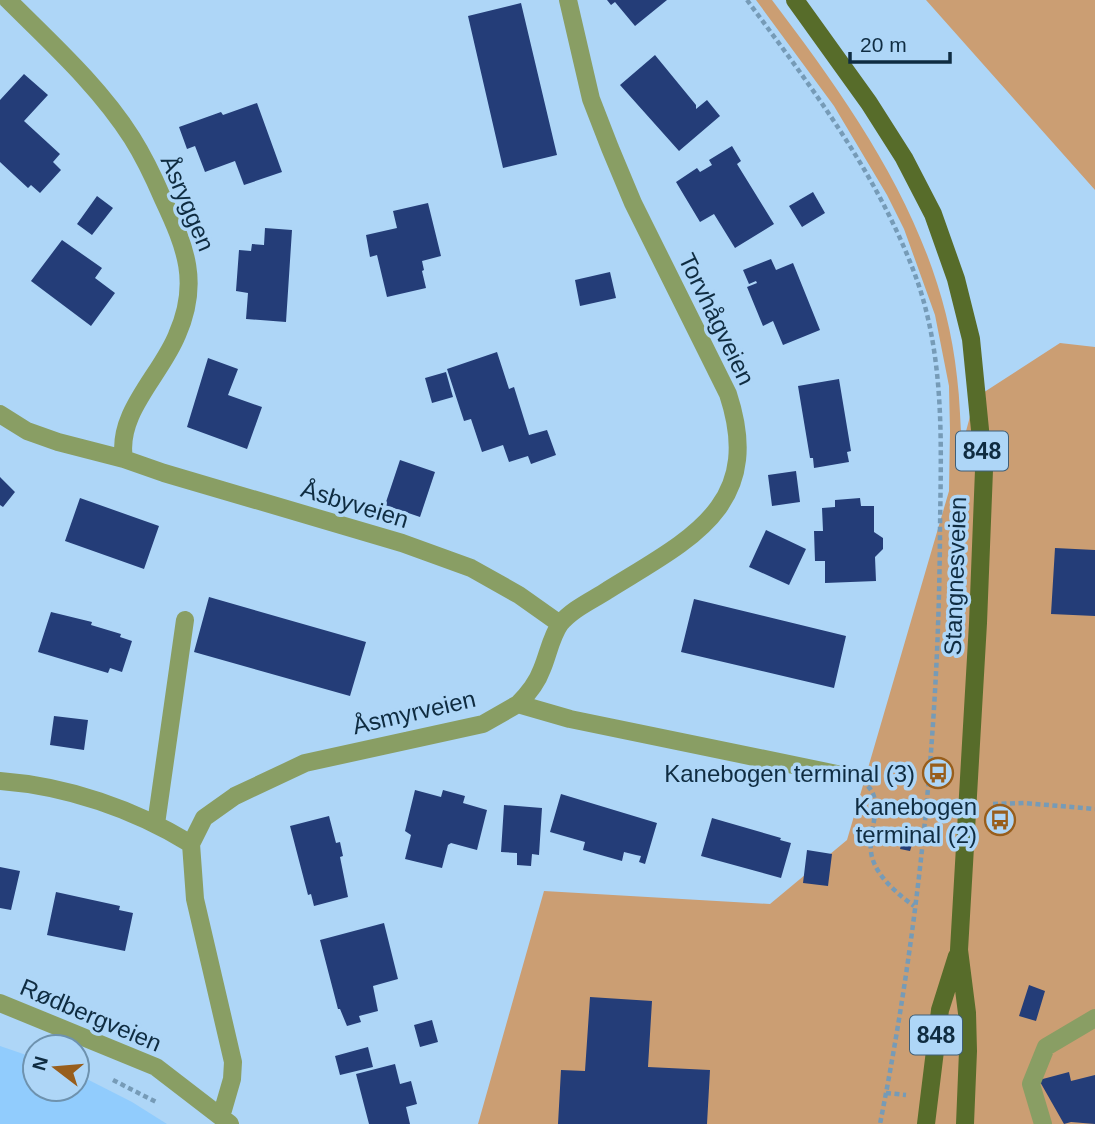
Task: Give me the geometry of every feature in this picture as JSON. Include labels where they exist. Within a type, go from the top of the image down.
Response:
[{"type":"main road","name":"Stangnesveien","points":[[795,0],[869,103],[904,158],[933,214],[956,279],[971,339],[984,470],[959,950],[968,1013],[965,1124]]},
{"type":"main road","name":"Stangnesveien","points":[[926,1124],[940,1010],[959,950]]},
{"type":"street","name":"Åsryggen","points":[[8,0],[98,93],[132,138],[177,230],[189,266],[190,287],[177,337],[131,416],[121,444],[124,459]]},
{"type":"street","name":"Torvhågveien","points":[[560,624],[579,608],[687,540],[709,520],[724,502],[733,482],[738,457],[735,415],[728,394],[633,203],[591,99],[568,0]]},
{"type":"street","name":"Åsbyveien","points":[[0,414],[27,431],[402,543],[471,568],[519,595],[560,624]]},
{"type":"street","points":[[156,824],[185,620]]},
{"type":"street","points":[[560,624],[542,671],[518,704],[570,719],[837,774]]},
{"type":"street","name":"Åsmyrveien","points":[[191,844],[204,817],[215,808],[305,763],[483,724],[518,704]]},
{"type":"street","points":[[0,781],[29,783],[91,798],[139,816],[191,844],[195,900],[233,1062],[226,1121]]},
{"type":"street","name":"Rødbergveien","points":[[0,1003],[156,1067],[226,1121]]},
{"type":"street","points":[[1043,1124],[1031,1084],[1046,1046],[1095,1018]]},
{"type":"path","points":[[747,0],[869,174],[918,283],[933,339],[941,396],[940,563],[935,711],[912,946],[880,1124]]},
{"type":"path","points":[[837,774],[858,778],[868,785],[875,799],[872,858],[892,890],[915,906]]},
{"type":"path","points":[[968,805],[1024,803],[1095,809]]},
{"type":"path","points":[[108,1077],[162,1105]]},
{"type":"path","points":[[886,1093],[912,1096]]},
{"type":"shaded area","points":[[756,0],[772,0],[804,42],[864,131],[891,176],[914,224],[934,273],[948,324],[958,386],[962,446],[975,398],[1060,343],[1095,347],[1095,1124],[478,1124],[544,891],[770,904],[847,840],[949,491],[949,386],[935,315],[904,229],[834,106]]},
{"type":"shaded area","points":[[926,0],[1095,0],[1095,190]]},
{"type":"shaded area","points":[[0,1046],[21,1053],[21,1103],[91,1103],[91,1081],[167,1124],[0,1124]]},
{"type":"building","points":[[607,0],[667,0],[635,26],[615,2],[611,5]]},
{"type":"building","points":[[521,3],[557,155],[503,168],[468,16]]},
{"type":"building","points":[[655,55],[696,105],[696,109],[707,100],[720,116],[679,151],[620,85]]},
{"type":"building","points":[[24,74],[48,95],[24,121],[60,154],[53,162],[61,170],[40,193],[31,185],[28,188],[0,162],[0,100]]},
{"type":"building","points":[[257,103],[282,172],[244,185],[235,161],[205,172],[195,146],[187,149],[179,127]]},
{"type":"building","points":[[732,146],[741,161],[737,164],[774,224],[735,248],[714,214],[700,222],[676,182],[697,168],[700,172],[712,165],[709,160]]},
{"type":"building","points":[[813,192],[825,213],[802,227],[789,206]]},
{"type":"building","points":[[97,196],[113,208],[92,235],[77,224]]},
{"type":"building","points":[[428,203],[441,256],[422,261],[426,288],[387,297],[377,255],[370,257],[366,235],[397,228],[393,211]]},
{"type":"building","points":[[265,228],[292,230],[286,322],[246,319],[248,293],[236,291],[239,250],[251,251],[252,244],[264,245]]},
{"type":"building","points":[[62,240],[102,268],[95,278],[115,293],[91,326],[31,281]]},
{"type":"building","points":[[771,259],[776,270],[793,263],[820,330],[783,345],[773,321],[763,326],[747,287],[757,283],[756,281],[749,284],[743,270]]},
{"type":"building","points":[[610,272],[616,298],[580,306],[575,280]]},
{"type":"building","points":[[497,352],[509,389],[514,387],[529,435],[547,430],[556,455],[531,464],[528,456],[509,462],[503,445],[482,452],[471,419],[464,421],[447,369]]},
{"type":"building","points":[[208,358],[238,369],[228,395],[262,407],[247,449],[187,427]]},
{"type":"building","points":[[446,372],[453,397],[432,403],[425,378]]},
{"type":"building","points":[[839,379],[851,451],[847,452],[849,462],[814,468],[798,386]]},
{"type":"building","points":[[400,460],[435,472],[420,517],[385,505]]},
{"type":"building","points":[[796,471],[800,502],[772,506],[768,475]]},
{"type":"building","points":[[0,477],[15,492],[3,507],[0,505]]},
{"type":"building","points":[[80,498],[159,526],[144,569],[65,541]]},
{"type":"building","points":[[860,498],[861,506],[874,506],[874,532],[883,538],[883,549],[875,557],[876,581],[825,583],[825,561],[815,561],[814,531],[823,531],[822,508],[835,507],[835,500]]},
{"type":"building","points":[[766,530],[806,549],[789,585],[749,567]]},
{"type":"building","points":[[1055,548],[1095,550],[1095,616],[1051,614]]},
{"type":"building","points":[[209,597],[366,642],[350,696],[194,652]]},
{"type":"building","points":[[694,599],[846,636],[834,688],[681,652]]},
{"type":"building","points":[[51,612],[92,622],[91,625],[121,634],[120,637],[132,641],[122,672],[110,668],[108,673],[38,652]]},
{"type":"building","points":[[54,716],[88,720],[84,750],[50,745]]},
{"type":"building","points":[[415,790],[441,797],[443,790],[465,796],[463,803],[487,810],[477,850],[451,843],[448,845],[442,868],[405,859],[411,835],[405,831]]},
{"type":"building","points":[[561,794],[657,823],[645,864],[639,862],[641,856],[624,852],[622,861],[583,850],[585,842],[550,832]]},
{"type":"building","points":[[504,805],[542,808],[539,855],[532,854],[531,866],[517,865],[517,853],[501,852]]},
{"type":"building","points":[[329,816],[336,843],[340,842],[343,856],[340,857],[348,897],[314,906],[311,894],[308,895],[290,826]]},
{"type":"building","points":[[712,818],[791,843],[781,878],[701,856]]},
{"type":"building","points":[[905,829],[916,832],[910,851],[900,849]]},
{"type":"building","points":[[807,850],[832,854],[828,886],[803,883]]},
{"type":"building","points":[[0,867],[20,871],[11,910],[0,908]]},
{"type":"building","points":[[56,892],[120,906],[119,910],[133,913],[125,951],[47,935]]},
{"type":"building","points":[[384,923],[398,979],[373,986],[378,1011],[359,1016],[361,1022],[347,1026],[338,1009],[320,940]]},
{"type":"building","points":[[1029,985],[1045,991],[1036,1021],[1019,1016]]},
{"type":"building","points":[[590,997],[652,1001],[648,1067],[710,1070],[707,1124],[558,1124],[561,1070],[585,1071]]},
{"type":"building","points":[[432,1020],[438,1042],[420,1047],[414,1025]]},
{"type":"building","points":[[368,1047],[373,1067],[340,1075],[335,1056]]},
{"type":"building","points":[[395,1064],[400,1084],[411,1081],[417,1104],[406,1107],[410,1124],[369,1124],[356,1074]]},
{"type":"building","points":[[1069,1072],[1071,1081],[1095,1075],[1095,1124],[1064,1124],[1039,1080]]},
{"type":"place","name":"Kanebogen terminal (3)","points":[[938,773]]},
{"type":"place","name":"Kanebogen terminal (2)","points":[[1000,820]]}]
